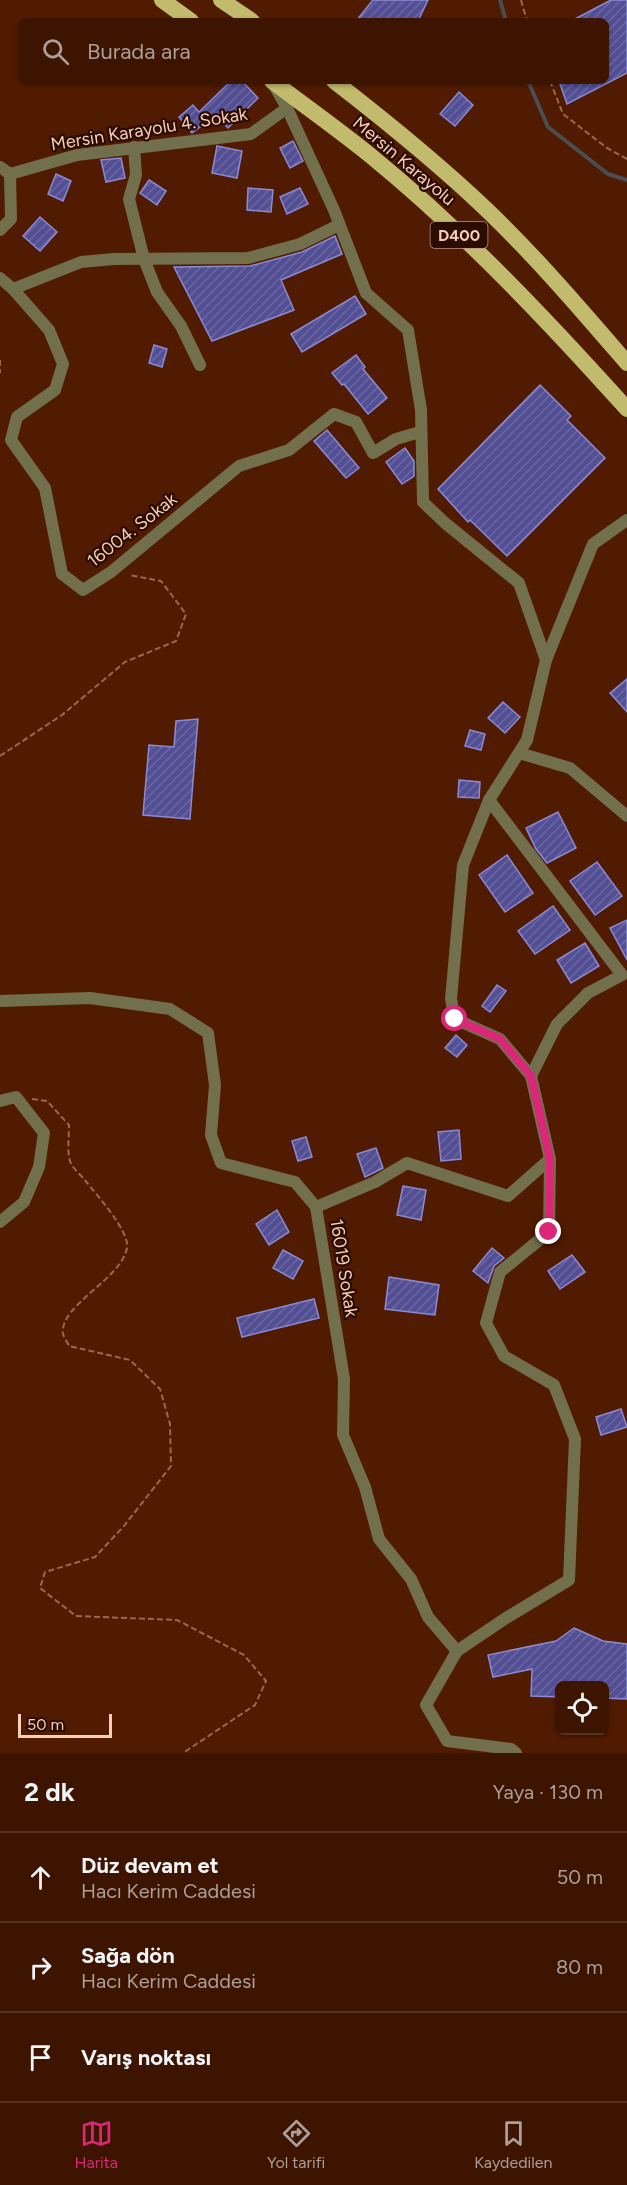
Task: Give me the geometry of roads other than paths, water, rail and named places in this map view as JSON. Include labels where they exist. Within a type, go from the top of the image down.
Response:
[{"type":"highway","points":[[162,0],[187,18]]},
{"type":"highway","points":[[221,0],[248,18]]},
{"type":"highway","name":"Mersin Karayolu","points":[[276,84],[371,156],[461,236],[544,318],[627,410]]},
{"type":"highway","name":"Mersin Karayolu","points":[[338,84],[422,152],[489,212],[584,313],[627,363]]},
{"type":"street","points":[[274,84],[287,108],[339,225],[366,293],[408,330],[421,410],[423,502],[445,523],[519,583],[546,660]]},
{"type":"street","name":"Mersin Karayolu 4. Sokak","points":[[5,170],[77,155],[251,134],[287,108]]},
{"type":"street","points":[[134,147],[136,175],[129,199],[144,259],[157,292],[181,326],[200,365]]},
{"type":"street","points":[[0,230],[11,219],[5,170]]},
{"type":"street","points":[[13,289],[81,262],[114,259],[248,258],[300,244],[339,225]]},
{"type":"street","name":"16004. Sokak","points":[[0,278],[13,289],[49,330],[63,364],[55,390],[16,417],[11,440],[45,488],[62,574],[82,590],[111,572],[239,466],[289,450],[334,414],[356,422],[373,453],[396,439],[420,432]]},
{"type":"street","points":[[516,1753],[511,1749],[447,1741],[426,1705],[457,1651],[569,1580],[575,1439],[554,1384],[504,1356],[486,1323],[500,1272],[549,1232],[550,1159],[531,1076],[500,1039],[455,1019],[451,999],[463,865],[489,800],[527,740],[546,660],[593,544],[627,520]]},
{"type":"street","points":[[519,753],[570,768],[627,816]]},
{"type":"street","points":[[489,800],[622,975],[588,993],[557,1024],[531,1076]]},
{"type":"street","name":"16019 Sokak","points":[[0,1001],[90,998],[170,1009],[208,1033],[214,1085],[211,1135],[221,1163],[296,1182],[316,1207],[344,1379],[343,1435],[365,1487],[379,1539],[411,1579],[428,1617],[457,1651]]},
{"type":"street","points":[[0,1101],[16,1097],[44,1133],[39,1167],[24,1202],[0,1222]]},
{"type":"street","points":[[316,1207],[375,1182],[407,1163],[508,1196],[550,1159]]},
{"type":"waterway","points":[[500,0],[505,18]]},
{"type":"waterway","points":[[529,84],[548,127],[608,174],[627,180]]}]
